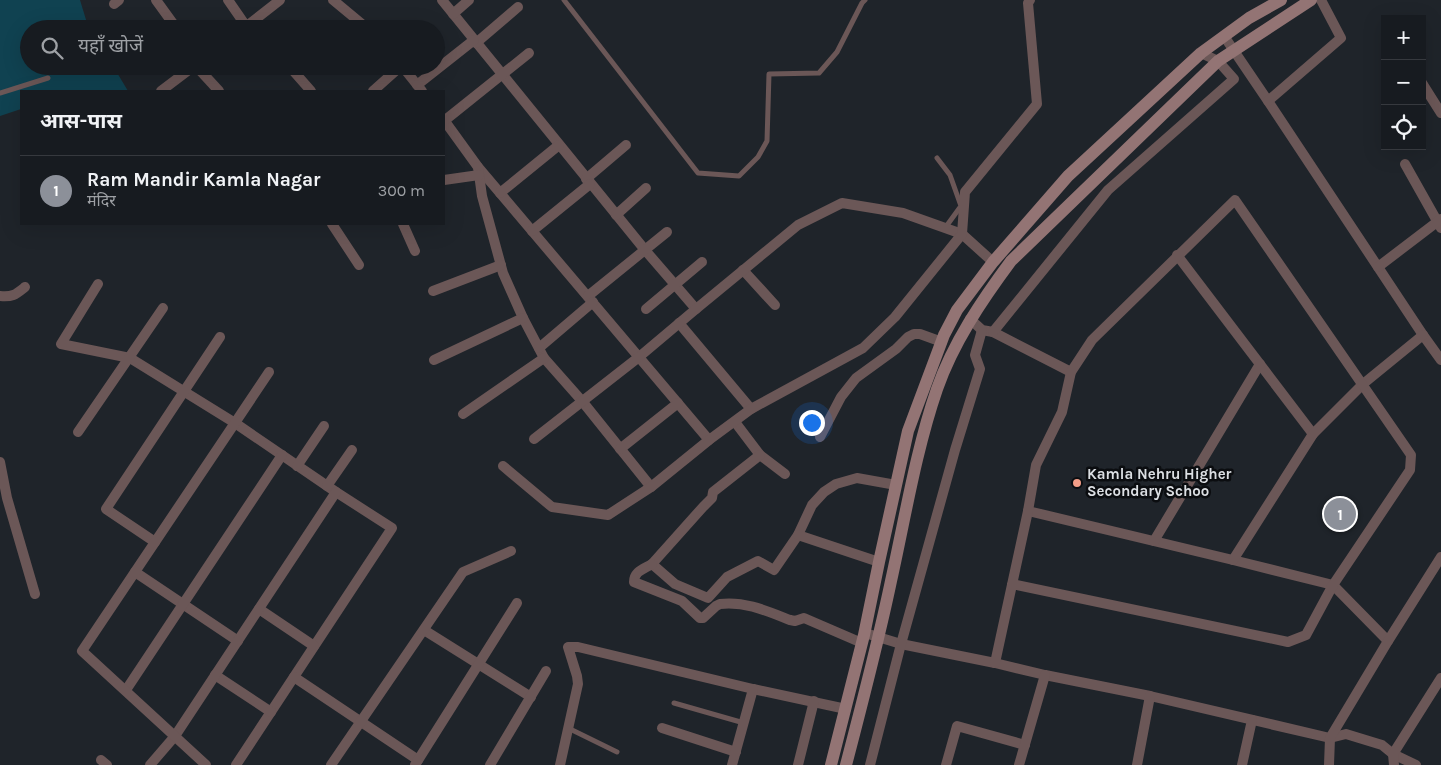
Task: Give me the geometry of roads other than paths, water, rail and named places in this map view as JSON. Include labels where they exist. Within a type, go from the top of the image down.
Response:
[{"type":"main road","points":[[831,765],[864,638],[908,432],[942,342],[957,310],[993,262],[1068,176],[1201,53],[1249,18],[1282,0]]},
{"type":"main road","points":[[846,765],[879,637],[920,449],[941,381],[970,320],[1011,261],[1218,60],[1311,0]]},
{"type":"street","points":[[156,0],[171,20]]},
{"type":"street","points":[[228,0],[244,20]]},
{"type":"street","points":[[257,20],[280,0]]},
{"type":"street","points":[[333,0],[357,20]]},
{"type":"street","points":[[442,0],[674,286],[696,309]]},
{"type":"street","points":[[453,14],[469,0]]},
{"type":"street","points":[[504,466],[552,507],[608,516],[651,487],[751,409],[863,348],[895,317],[962,234],[965,192],[1037,104],[1028,3],[1030,0]]},
{"type":"street","points":[[1268,101],[1341,38],[1321,0]]},
{"type":"street","points":[[445,67],[518,7]]},
{"type":"street","points":[[1224,36],[1441,360]]},
{"type":"street","points":[[445,120],[529,53]]},
{"type":"street","points":[[993,332],[1108,190],[1234,79],[1218,60],[1201,53]]},
{"type":"street","points":[[162,90],[183,75]]},
{"type":"street","points":[[204,75],[218,90]]},
{"type":"street","points":[[297,75],[310,90]]},
{"type":"street","points":[[374,90],[391,75]]},
{"type":"street","points":[[409,75],[420,88],[435,75]]},
{"type":"street","points":[[1426,89],[1441,113]]},
{"type":"street","points":[[445,122],[478,171],[500,193],[709,440]]},
{"type":"street","points":[[500,193],[559,145]]},
{"type":"street","points":[[532,231],[626,145]]},
{"type":"street","points":[[1378,267],[1440,223],[1404,164]]},
{"type":"street","points":[[445,180],[478,171]]},
{"type":"street","points":[[478,171],[482,196],[503,273],[523,318],[544,358],[582,401],[651,487]]},
{"type":"street","points":[[616,215],[646,188]]},
{"type":"street","points":[[995,663],[1036,465],[1062,412],[1071,372],[1092,340],[1235,200],[1411,454],[1410,470],[1333,585],[1306,635],[1288,642],[1012,584]]},
{"type":"street","points":[[534,439],[639,357],[798,225],[842,203],[904,213],[962,234],[993,262]]},
{"type":"street","points":[[333,225],[359,265]]},
{"type":"street","points":[[403,225],[415,251]]},
{"type":"street","points":[[539,348],[667,232]]},
{"type":"street","points":[[1177,255],[1313,434]]},
{"type":"street","points":[[646,309],[702,262]]},
{"type":"street","points":[[434,291],[501,265]]},
{"type":"street","points":[[743,270],[775,305]]},
{"type":"street","points":[[98,284],[61,344],[130,358],[235,424],[392,528],[236,765]]},
{"type":"street","points":[[0,296],[15,296],[25,288]]},
{"type":"street","points":[[78,432],[163,308]]},
{"type":"street","points":[[434,360],[523,318]]},
{"type":"street","points":[[970,320],[982,330],[993,332],[1071,372]]},
{"type":"street","points":[[679,323],[751,409]]},
{"type":"street","points":[[870,765],[954,450],[980,369],[975,355],[982,330]]},
{"type":"street","points":[[820,437],[841,397],[856,378],[896,350],[908,337],[920,334],[942,342]]},
{"type":"street","points":[[1233,560],[1313,434],[1363,384],[1423,335]]},
{"type":"street","points":[[155,542],[106,509],[220,337]]},
{"type":"street","points":[[463,414],[544,358]]},
{"type":"street","points":[[1154,541],[1260,364]]},
{"type":"street","points":[[206,765],[82,650],[269,372]]},
{"type":"street","points":[[620,449],[678,403]]},
{"type":"street","points":[[735,422],[760,455],[785,474]]},
{"type":"street","points":[[296,466],[324,426]]},
{"type":"street","points":[[150,765],[175,736],[259,609],[332,489],[352,450]]},
{"type":"street","points":[[126,690],[282,455]]},
{"type":"street","points":[[760,455],[714,492],[712,498],[652,564],[638,571],[634,582],[682,601],[700,618],[703,618],[716,606],[723,604],[762,608],[790,620],[795,621],[804,618],[864,638],[879,637],[901,644],[1150,696],[1330,738],[1346,734],[1382,746],[1393,754],[1416,765]]},
{"type":"street","points":[[0,462],[7,498],[35,594]]},
{"type":"street","points":[[652,564],[675,584],[708,598],[727,577],[758,561],[774,570],[798,535],[812,505],[836,484],[857,478],[896,484]]},
{"type":"street","points":[[1028,511],[1333,585],[1388,641]]},
{"type":"street","points":[[798,535],[879,562]]},
{"type":"street","points":[[331,765],[463,572],[511,551]]},
{"type":"street","points":[[1329,765],[1330,738],[1441,557]]},
{"type":"street","points":[[135,572],[238,641]]},
{"type":"street","points":[[294,677],[416,762],[518,603]]},
{"type":"street","points":[[259,609],[314,646]]},
{"type":"street","points":[[424,630],[531,697]]},
{"type":"street","points":[[560,765],[578,684],[568,646],[578,646],[754,689],[846,708]]},
{"type":"street","points":[[490,765],[546,671]]},
{"type":"street","points":[[215,675],[271,712]]},
{"type":"street","points":[[1020,765],[1045,675]]},
{"type":"street","points":[[1394,765],[1393,754],[1441,678]]},
{"type":"street","points":[[732,765],[754,689]]},
{"type":"street","points":[[1137,765],[1150,696]]},
{"type":"street","points":[[798,765],[814,701]]},
{"type":"street","points":[[1242,765],[1252,720]]},
{"type":"street","points":[[946,765],[957,726],[1025,745]]},
{"type":"street","points":[[662,728],[736,752]]},
{"type":"lane","points":[[564,0],[698,174],[739,176],[758,157],[767,141],[769,74],[819,73],[836,52],[865,0]]},
{"type":"lane","points":[[0,93],[48,78]]},
{"type":"lane","points":[[937,158],[950,175],[961,206],[945,228]]},
{"type":"lane","points":[[674,703],[744,723]]},
{"type":"lane","points":[[568,728],[616,752]]},
{"type":"water","points":[[0,0],[80,0],[86,20],[20,20],[20,75],[118,75],[127,90],[20,90],[20,109],[0,116]]},
{"type":"place","name":"Kamla Nehru Higher Secondary Schoo","points":[[1077,483]]},
{"type":"place","name":"Ram Mandir Kamla Nagar","points":[[1340,514]]}]
